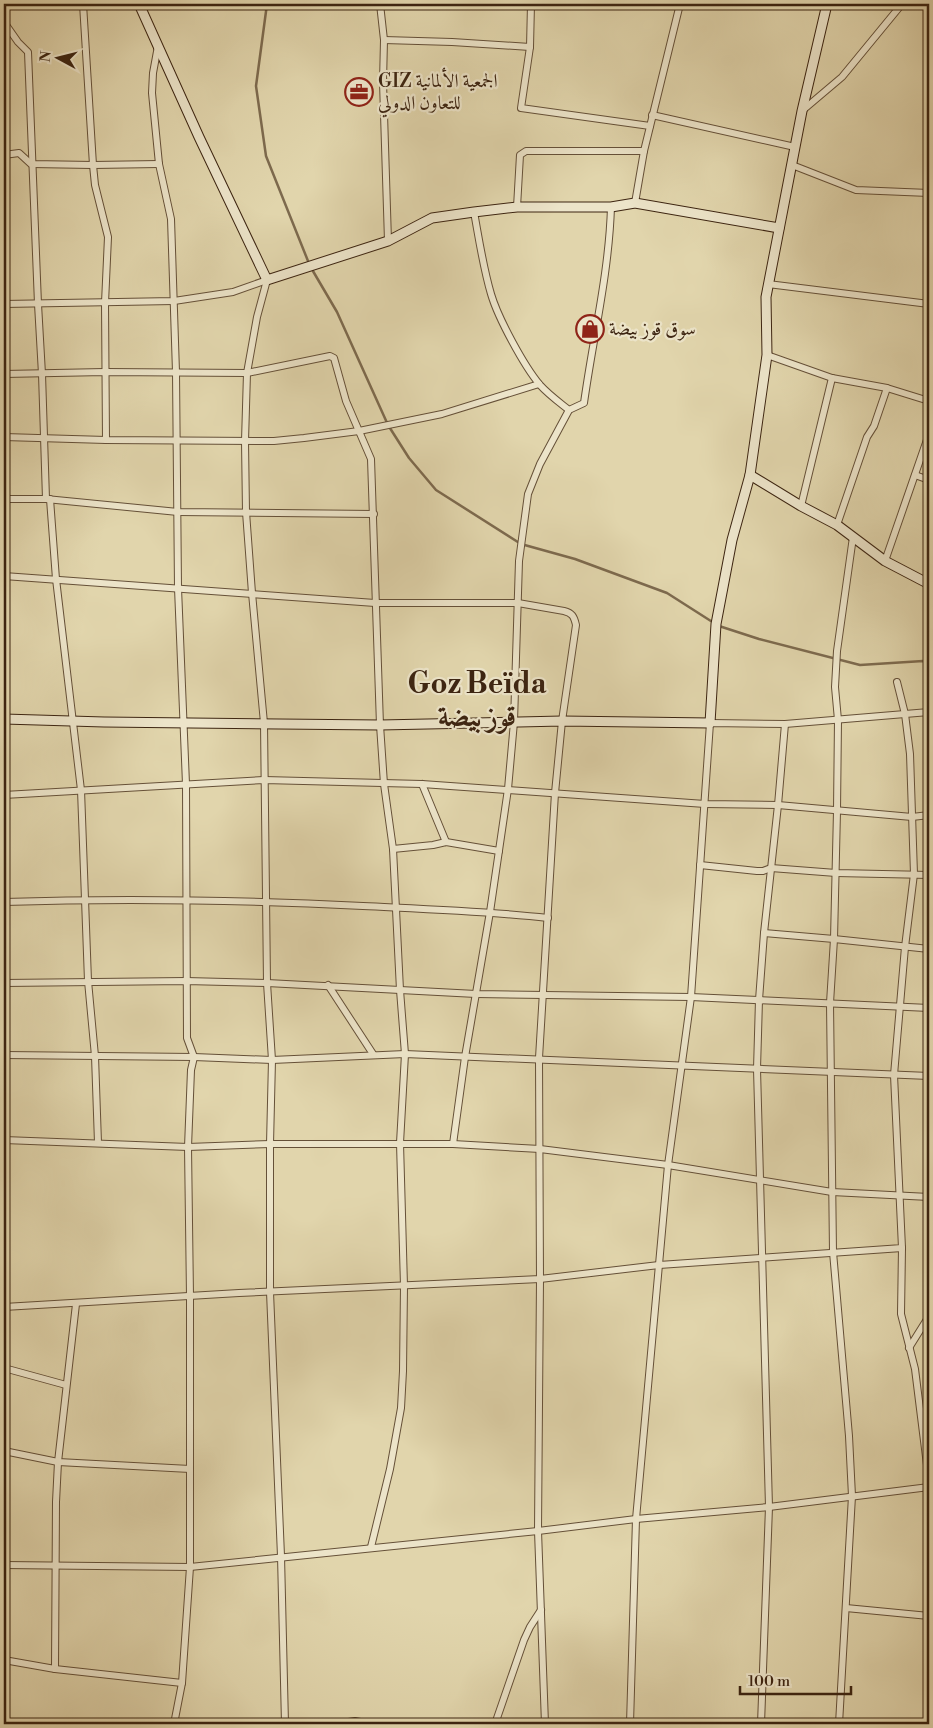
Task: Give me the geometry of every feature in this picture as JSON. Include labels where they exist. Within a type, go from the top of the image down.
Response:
[{"type":"main road","points":[[139,4],[268,280],[388,241],[432,218],[517,207],[611,206],[635,203],[779,228]]},
{"type":"main road","points":[[4,719],[184,724],[380,725],[562,721],[710,723],[716,624],[732,540],[750,475],[767,354],[766,298],[768,284],[802,111],[826,4]]},
{"type":"main road","points":[[750,475],[837,525],[885,560],[929,584]]},
{"type":"street","points":[[83,4],[95,185],[108,238],[105,303],[106,440]]},
{"type":"street","points":[[380,4],[384,40],[383,82],[388,241]]},
{"type":"street","points":[[531,4],[530,47],[521,108],[650,126]]},
{"type":"street","points":[[635,203],[652,115],[680,4]]},
{"type":"street","points":[[802,111],[842,77],[902,4]]},
{"type":"street","points":[[4,22],[18,42],[28,52],[43,438],[56,579],[81,790],[88,981],[95,1056],[98,1143]]},
{"type":"street","points":[[384,40],[530,47]]},
{"type":"street","points":[[158,46],[153,73],[152,93],[159,164],[171,219],[178,440],[178,588],[186,784],[187,1038],[194,1057],[191,1070],[188,1146],[190,1567],[182,1683],[174,1724]]},
{"type":"street","points":[[652,115],[795,147]]},
{"type":"street","points":[[517,207],[520,155],[523,152],[644,151]]},
{"type":"street","points":[[4,155],[19,153],[31,164],[159,164]]},
{"type":"street","points":[[792,165],[856,190],[929,193]]},
{"type":"street","points":[[453,1144],[508,789],[514,722],[519,561],[528,494],[540,464],[569,410],[584,404],[610,228],[611,206]]},
{"type":"street","points":[[474,212],[491,295],[514,345],[539,384],[569,410]]},
{"type":"street","points":[[4,304],[174,301],[233,292],[268,280]]},
{"type":"street","points":[[268,280],[257,317],[247,373],[245,441],[246,512],[264,723],[267,983],[272,1060],[270,1292],[281,1556],[285,1724]]},
{"type":"street","points":[[768,284],[929,304]]},
{"type":"street","points":[[767,354],[832,378],[886,388],[929,401]]},
{"type":"street","points":[[4,374],[105,372],[247,373],[327,356],[334,358],[346,401],[371,458],[380,725],[384,784],[392,849],[405,1054],[400,1143],[404,1286],[401,1408],[390,1469],[371,1547]]},
{"type":"street","points":[[801,506],[832,378]]},
{"type":"street","points":[[4,437],[245,441],[304,438],[359,431],[442,414],[539,384]]},
{"type":"street","points":[[837,525],[886,388]]},
{"type":"street","points":[[885,560],[929,434]]},
{"type":"street","points":[[915,476],[929,480]]},
{"type":"street","points":[[4,499],[48,499],[178,512],[374,514]]},
{"type":"street","points":[[839,1724],[852,1496],[849,1436],[832,1252],[830,1003],[834,939],[837,811],[838,720],[835,687],[837,651],[853,537]]},
{"type":"street","points":[[4,576],[375,603],[518,603],[564,611],[570,613],[574,618],[576,625],[562,721],[555,793],[539,1058],[538,1531],[545,1724]]},
{"type":"street","points":[[897,682],[905,714],[910,754],[914,874],[904,947],[894,1075],[902,1248],[901,1314],[917,1384],[929,1481]]},
{"type":"street","points":[[630,1724],[636,1519],[668,1165],[691,997],[710,723],[785,724],[929,712]]},
{"type":"street","points":[[761,1724],[769,1507],[757,1069],[759,1000],[764,934],[785,724]]},
{"type":"street","points":[[4,795],[264,780],[422,784],[705,804],[778,805],[912,817],[929,815]]},
{"type":"street","points":[[422,784],[446,842]]},
{"type":"street","points":[[392,849],[446,842],[499,851]]},
{"type":"street","points":[[700,865],[757,871],[771,868],[836,873],[929,875]]},
{"type":"street","points":[[4,902],[86,899],[266,901],[490,912],[548,918]]},
{"type":"street","points":[[764,934],[929,949]]},
{"type":"street","points":[[4,983],[88,981],[267,983],[476,994],[691,997],[929,1008]]},
{"type":"street","points":[[328,986],[373,1054]]},
{"type":"street","points":[[4,1055],[194,1057],[272,1060],[405,1054],[539,1058],[929,1076]]},
{"type":"street","points":[[4,1140],[188,1146],[400,1143],[540,1149],[668,1165],[832,1192],[929,1197]]},
{"type":"street","points":[[4,1307],[540,1279],[660,1265],[902,1248]]},
{"type":"street","points":[[55,1669],[58,1462],[76,1304]]},
{"type":"street","points":[[909,1348],[929,1316]]},
{"type":"street","points":[[4,1368],[66,1385]]},
{"type":"street","points":[[4,1451],[58,1462],[190,1469]]},
{"type":"street","points":[[4,1565],[190,1567],[636,1519],[769,1507],[929,1487]]},
{"type":"street","points":[[846,1608],[929,1616]]},
{"type":"street","points":[[495,1724],[524,1640],[541,1610]]},
{"type":"street","points":[[4,1660],[55,1669],[182,1683]]},
{"type":"street","points":[[335,1724],[355,1721],[371,1724]]},
{"type":"waterway","points":[[267,4],[256,86],[266,156],[310,266],[337,312],[388,425],[409,458],[436,490],[521,544],[575,559],[667,593],[714,623]]},
{"type":"waterway","points":[[719,626],[759,639],[860,665],[923,661],[929,663]]},
{"type":"place","name":"GIZ الجمعية الألمانية للتعاون الدولي","points":[[359,92]]},
{"type":"place","name":"سوق قوز بيضة","points":[[590,329]]},
{"type":"district","name":"Goz Beïda قوز بيضة","points":[[477,701]]}]
